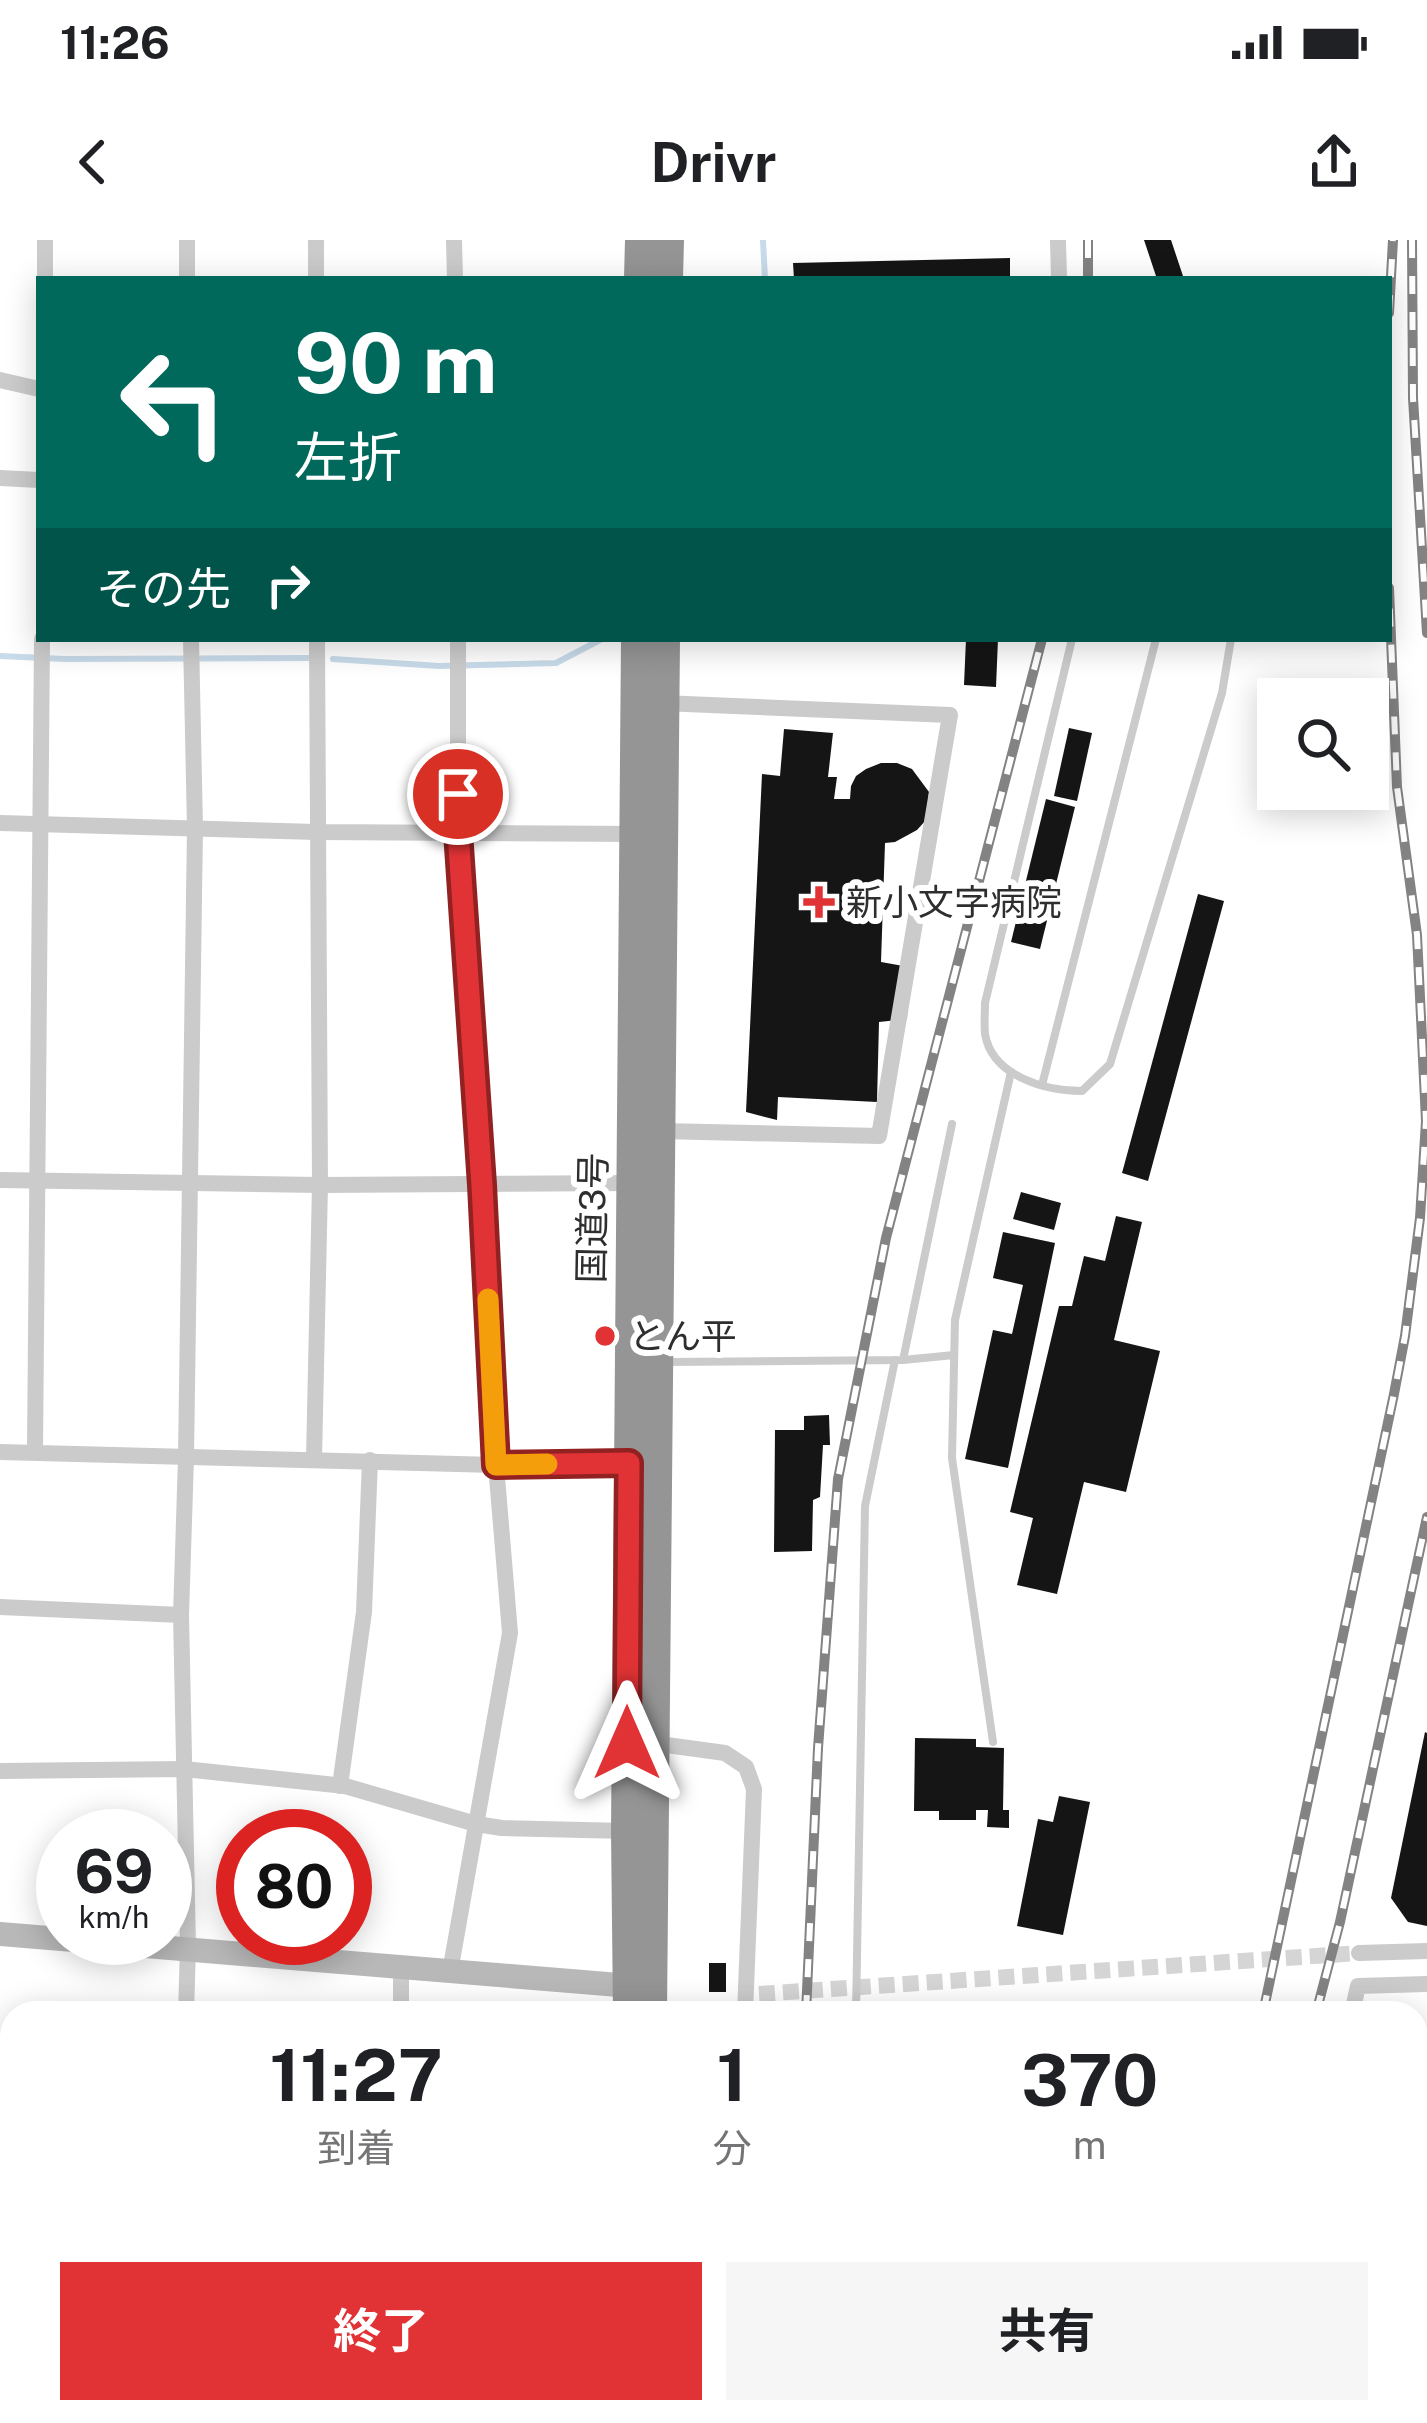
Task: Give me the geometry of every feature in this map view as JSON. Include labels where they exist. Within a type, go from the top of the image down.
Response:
[{"type":"highway","points":[[639,276],[640,240]]},
{"type":"highway","points":[[668,276],[669,240]]},
{"type":"highway","name":"国道3号","points":[[637,642],[650,702]]},
{"type":"highway","name":"国道3号","points":[[640,2000],[650,702],[664,642]]},
{"type":"highway","name":"国道3号","points":[[644,1463],[660,1362],[646,1183],[660,1131],[649,834]]},
{"type":"highway","name":"国道3号","points":[[640,2000],[626,1832],[642,1743]]},
{"type":"street","points":[[45,240],[45,276]]},
{"type":"street","points":[[187,240],[187,276]]},
{"type":"street","points":[[316,240],[316,276]]},
{"type":"street","points":[[454,240],[454,276]]},
{"type":"street","points":[[1058,240],[1058,276]]},
{"type":"street","points":[[0,380],[36,388]]},
{"type":"street","points":[[0,478],[36,480]]},
{"type":"street","points":[[35,1451],[42,642]]},
{"type":"street","points":[[185,1809],[181,1616],[195,828],[191,642]]},
{"type":"street","points":[[314,1460],[320,1185],[316,642]]},
{"type":"street","points":[[450,1972],[510,1633],[458,832],[458,646]]},
{"type":"street","points":[[650,702],[950,715],[879,1136],[660,1131]]},
{"type":"street","points":[[0,823],[317,832],[649,834]]},
{"type":"street","points":[[0,1180],[646,1183]]},
{"type":"street","points":[[0,1452],[496,1465],[644,1463]]},
{"type":"street","points":[[340,1786],[364,1612],[370,1460]]},
{"type":"street","points":[[0,1607],[181,1616]]},
{"type":"street","points":[[642,1743],[725,1753],[746,1767],[754,1789],[750,2001]]},
{"type":"street","points":[[0,1771],[184,1768],[340,1786],[502,1828],[626,1832]]},
{"type":"street","points":[[0,1934],[36,1936]]},
{"type":"street","points":[[192,1947],[450,1972],[640,2000]]},
{"type":"street","points":[[1359,1953],[1427,1951]]},
{"type":"street","points":[[186,2001],[187,1965]]},
{"type":"street","points":[[401,1968],[401,2001]]},
{"type":"street","points":[[1355,2001],[1358,1986],[1427,1984]]},
{"type":"lane","points":[[1071,642],[985,1004],[985,1037],[996,1060],[1018,1078],[1062,1091],[1082,1091],[1110,1064],[1222,693],[1231,642]]},
{"type":"lane","points":[[1042,1085],[1155,642]]},
{"type":"lane","points":[[993,1742],[952,1458],[954,1355],[955,1320],[1011,1072]]},
{"type":"lane","points":[[856,2001],[866,1506],[952,1124]]},
{"type":"lane","points":[[660,1362],[899,1360],[954,1355]]},
{"type":"building","points":[[1144,240],[1171,240],[1183,276],[1156,276]]},
{"type":"building","points":[[1010,258],[1010,276],[794,276],[793,263]]},
{"type":"building","points":[[966,642],[998,642],[996,687],[964,685]]},
{"type":"building","points":[[1069,728],[1092,733],[1077,801],[1054,796]]},
{"type":"building","name":"新小文字病院","points":[[784,729],[833,733],[828,777],[837,777],[834,799],[850,799],[856,776],[881,763],[912,769],[929,792],[926,820],[917,830],[885,843],[881,962],[909,967],[907,1019],[879,1022],[877,1102],[778,1097],[777,1120],[746,1112],[762,774],[780,776]]},
{"type":"building","points":[[1046,799],[1075,807],[1040,949],[1011,942]]},
{"type":"building","points":[[1198,894],[1224,901],[1148,1181],[1122,1173]]},
{"type":"building","points":[[1021,1192],[1061,1203],[1054,1230],[1013,1219]]},
{"type":"building","points":[[1116,1216],[1142,1222],[1114,1340],[1160,1351],[1126,1492],[1084,1482],[1057,1594],[1017,1585],[1033,1518],[1010,1512],[1059,1306],[1072,1306],[1084,1256],[1105,1261]]},
{"type":"building","points":[[1003,1232],[1055,1243],[1008,1468],[965,1459],[993,1330],[1012,1334],[1023,1285],[993,1278]]},
{"type":"building","points":[[829,1415],[830,1445],[823,1445],[820,1497],[813,1500],[812,1551],[774,1552],[775,1430],[804,1430],[804,1416]]},
{"type":"building","points":[[1425,1732],[1427,1926],[1408,1922],[1391,1898]]},
{"type":"building","points":[[915,1738],[976,1739],[976,1747],[1004,1748],[1003,1810],[1009,1810],[1009,1828],[987,1827],[988,1810],[976,1810],[976,1820],[939,1820],[939,1811],[914,1811]]},
{"type":"building","points":[[1059,1796],[1090,1802],[1063,1935],[1017,1926],[1038,1819],[1053,1822]]},
{"type":"building","points":[[709,1963],[726,1963],[726,1992],[709,1992]]},
{"type":"waterway","points":[[763,240],[765,276]]},
{"type":"waterway","points":[[333,659],[439,666],[556,663],[596,642]]},
{"type":"waterway","points":[[0,656],[314,658]]},
{"type":"tunnel","points":[[759,1994],[1359,1953]]},
{"type":"railway","points":[[1088,240],[1088,276]]},
{"type":"railway","points":[[1391,276],[1393,240]]},
{"type":"railway","points":[[1412,240],[1413,398],[1427,633]]},
{"type":"railway","points":[[807,2001],[818,1748],[838,1479],[886,1238],[1041,642]]},
{"type":"railway","points":[[1266,2001],[1394,1394],[1420,1218],[1426,1121],[1417,935],[1397,787],[1391,642]]},
{"type":"railway","points":[[1319,2001],[1427,1517]]},
{"type":"slow traffic","points":[[488,1299],[496,1465],[547,1464]]},
{"type":"place","name":"新小文字病院","points":[[819,902]]},
{"type":"place","name":"とん平","points":[[605,1336]]},
{"type":"route","points":[[458,794],[496,1465],[629,1463],[627,1743]]}]
